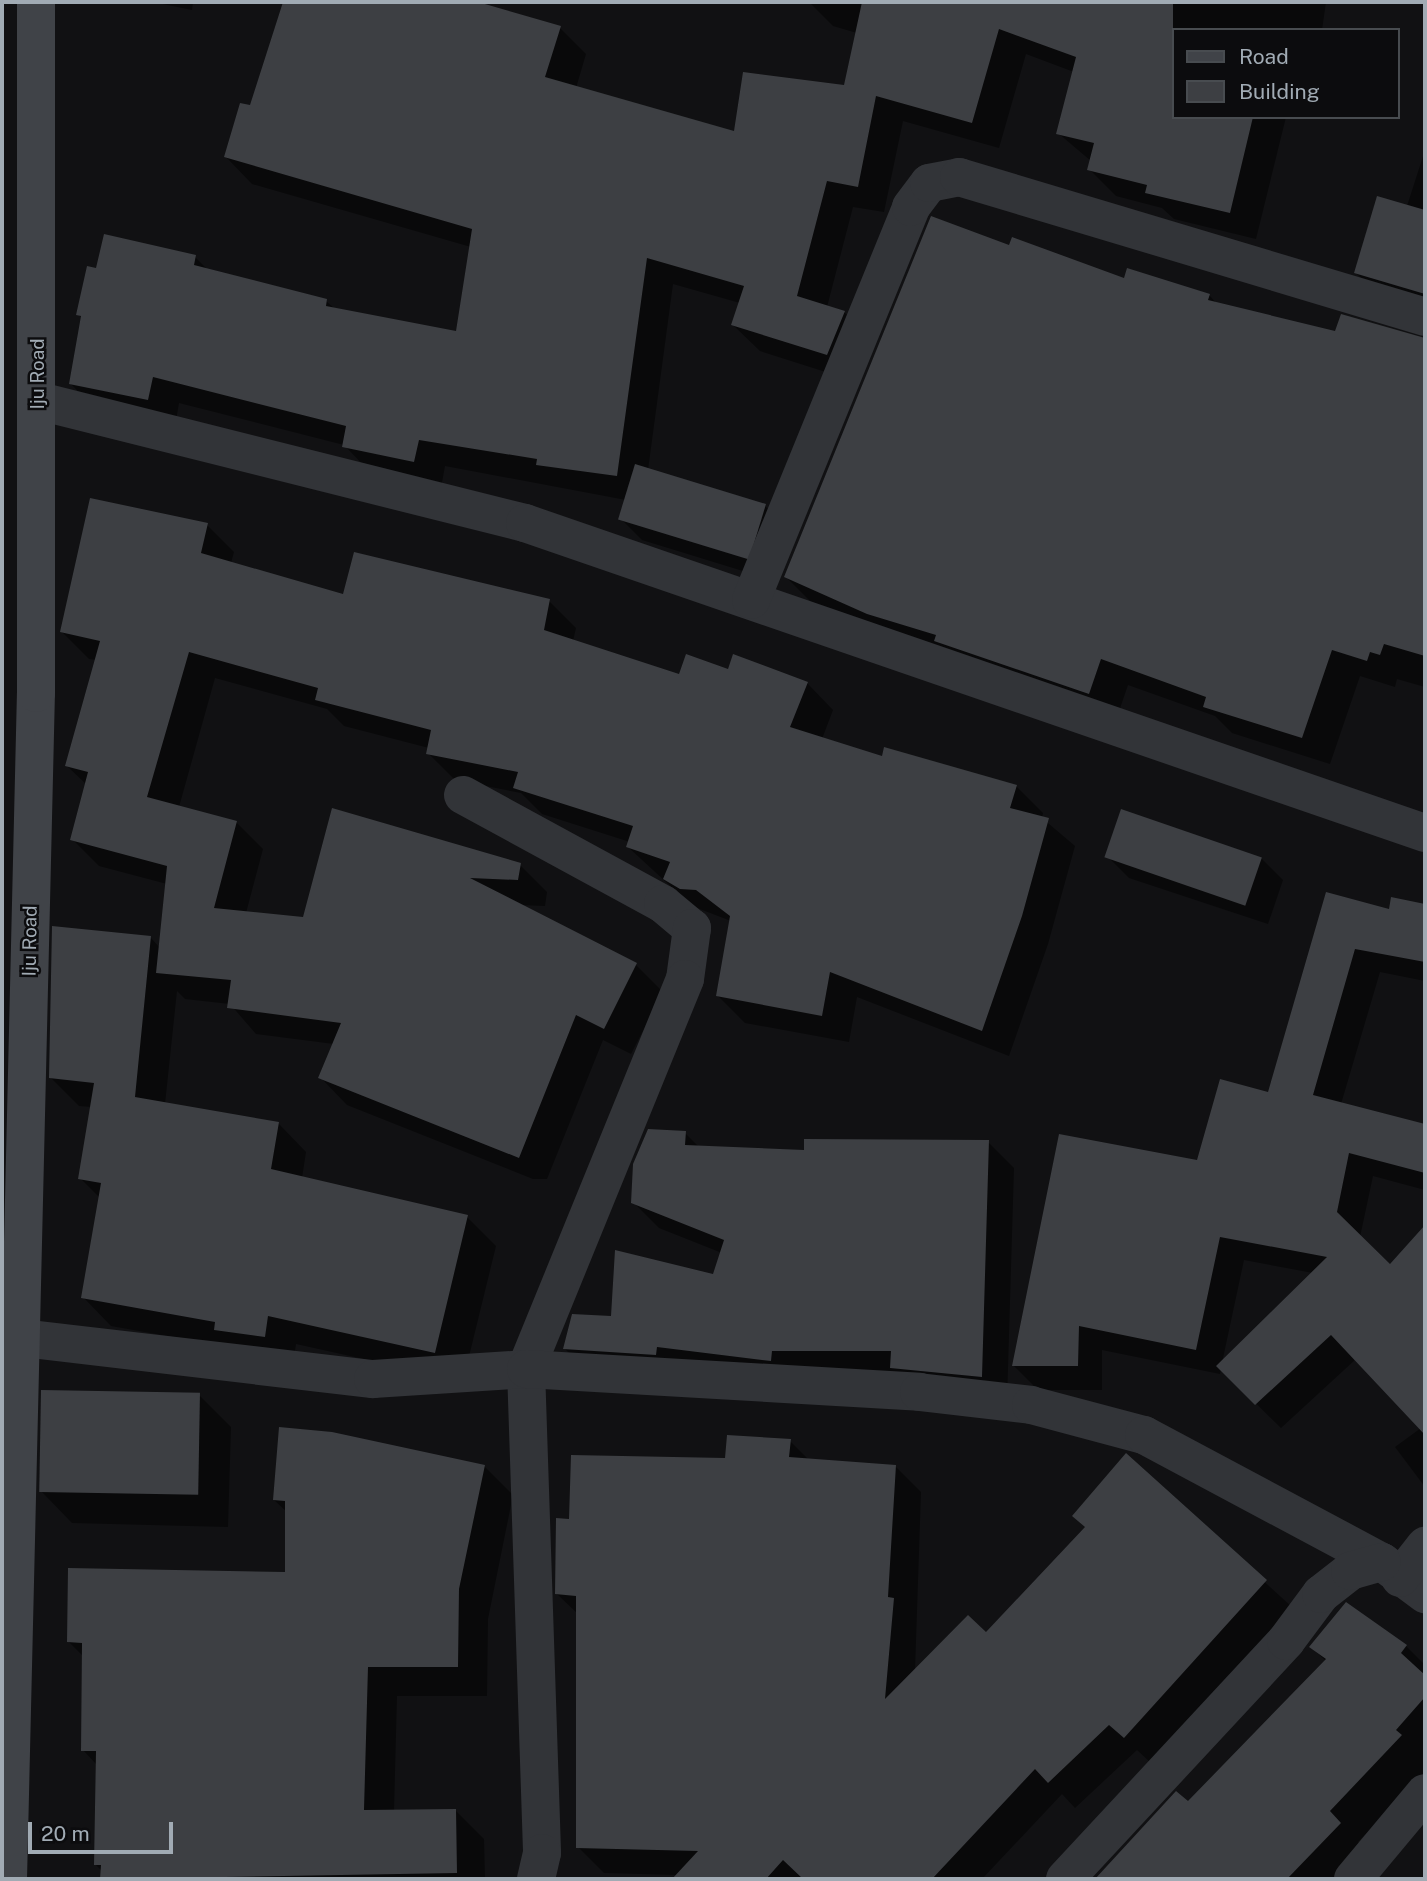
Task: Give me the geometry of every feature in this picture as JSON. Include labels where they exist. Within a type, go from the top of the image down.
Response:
[{"type":"main road","name":"Iju Road","points":[[8,1879],[22,1338],[39,401],[36,2]]},
{"type":"street","points":[[751,600],[911,207],[929,183],[959,177],[1425,317]]},
{"type":"street","points":[[39,401],[525,523],[1425,833]]},
{"type":"street","points":[[463,795],[663,904],[692,928],[685,979],[526,1369],[542,1853],[536,1879]]},
{"type":"street","points":[[22,1338],[373,1379],[526,1369],[919,1392],[1031,1405],[1144,1435],[1403,1578]]},
{"type":"street","points":[[1403,1578],[1425,1546]]},
{"type":"street","points":[[1065,1879],[1286,1641],[1321,1594],[1350,1571],[1403,1578]]},
{"type":"street","points":[[1353,1879],[1425,1793]]},
{"type":"building","points":[[283,2],[478,2],[561,26],[545,77],[734,131],[743,72],[844,85],[862,2],[1173,2],[1172,119],[1253,119],[1230,213],[1145,193],[1147,185],[1087,170],[1094,143],[1056,134],[1076,57],[999,29],[972,123],[876,96],[858,187],[827,181],[797,296],[845,311],[827,355],[731,325],[744,286],[647,258],[617,476],[536,465],[537,459],[419,440],[414,462],[342,447],[346,426],[153,377],[148,400],[69,384],[81,316],[76,315],[87,266],[96,268],[104,234],[196,255],[194,265],[327,299],[326,306],[456,331],[472,229],[224,157],[240,103],[250,105]]},
{"type":"building","points":[[1377,196],[1425,210],[1425,294],[1354,273]]},
{"type":"building","points":[[931,216],[1009,245],[1012,237],[1124,278],[1127,268],[1210,294],[1208,300],[1335,331],[1341,314],[1425,338],[1425,656],[1384,644],[1380,655],[1370,652],[1367,661],[1332,650],[1302,738],[1203,707],[1206,697],[1101,659],[1089,694],[934,641],[936,635],[867,614],[784,577]]},
{"type":"building","points":[[635,464],[766,504],[749,560],[618,519]]},
{"type":"building","points":[[90,498],[208,523],[201,553],[343,594],[354,552],[550,599],[544,630],[679,674],[686,654],[728,669],[733,654],[808,682],[790,727],[882,756],[884,747],[1017,785],[1010,808],[1049,818],[1022,916],[982,1031],[830,972],[822,1016],[716,996],[730,916],[696,890],[680,889],[663,879],[670,862],[626,847],[633,826],[513,788],[518,772],[426,754],[431,730],[315,700],[318,688],[189,652],[147,797],[237,821],[214,908],[303,917],[332,808],[521,863],[518,880],[470,878],[637,963],[604,1029],[576,1015],[519,1158],[318,1078],[341,1023],[227,1008],[231,980],[156,973],[167,866],[70,840],[88,772],[65,766],[100,641],[60,632]]},
{"type":"building","points":[[1121,809],[1262,858],[1245,906],[1104,857]]},
{"type":"building","points":[[1326,892],[1389,909],[1391,897],[1425,904],[1425,962],[1355,949],[1313,1095],[1425,1124],[1425,1173],[1349,1153],[1337,1212],[1390,1264],[1425,1225],[1425,1435],[1331,1335],[1255,1405],[1216,1366],[1327,1257],[1220,1237],[1196,1350],[1079,1326],[1078,1366],[1012,1366],[1059,1134],[1197,1160],[1220,1079],[1268,1092]]},
{"type":"building","points":[[52,926],[151,936],[135,1097],[279,1122],[271,1169],[468,1215],[435,1353],[268,1316],[265,1337],[214,1330],[215,1322],[81,1298],[101,1183],[78,1179],[94,1083],[49,1078]]},
{"type":"building","points":[[648,1129],[686,1131],[685,1145],[804,1150],[804,1139],[989,1140],[982,1377],[890,1368],[891,1351],[772,1351],[771,1361],[657,1347],[656,1355],[563,1349],[572,1314],[611,1316],[615,1250],[713,1274],[724,1240],[631,1203],[633,1164]]},
{"type":"building","points":[[41,1390],[200,1393],[198,1495],[39,1492]]},
{"type":"building","points":[[279,1427],[332,1432],[485,1465],[459,1589],[458,1667],[368,1667],[364,1810],[456,1809],[457,1873],[100,1879],[101,1865],[94,1865],[96,1751],[81,1751],[82,1643],[67,1642],[68,1568],[285,1572],[285,1501],[273,1500]]},
{"type":"building","points":[[727,1435],[791,1439],[789,1457],[896,1465],[888,1597],[894,1598],[885,1699],[968,1615],[986,1632],[1085,1527],[1072,1516],[1126,1453],[1267,1580],[1124,1738],[1109,1725],[1048,1783],[1035,1769],[932,1879],[803,1879],[783,1860],[766,1879],[672,1879],[698,1851],[576,1848],[576,1596],[555,1594],[556,1518],[569,1519],[571,1455],[725,1458]]},
{"type":"building","points":[[1346,1602],[1407,1645],[1401,1653],[1425,1675],[1425,1697],[1396,1730],[1402,1735],[1330,1811],[1341,1823],[1287,1879],[1095,1879],[1176,1791],[1188,1801],[1326,1659],[1309,1647]]}]
